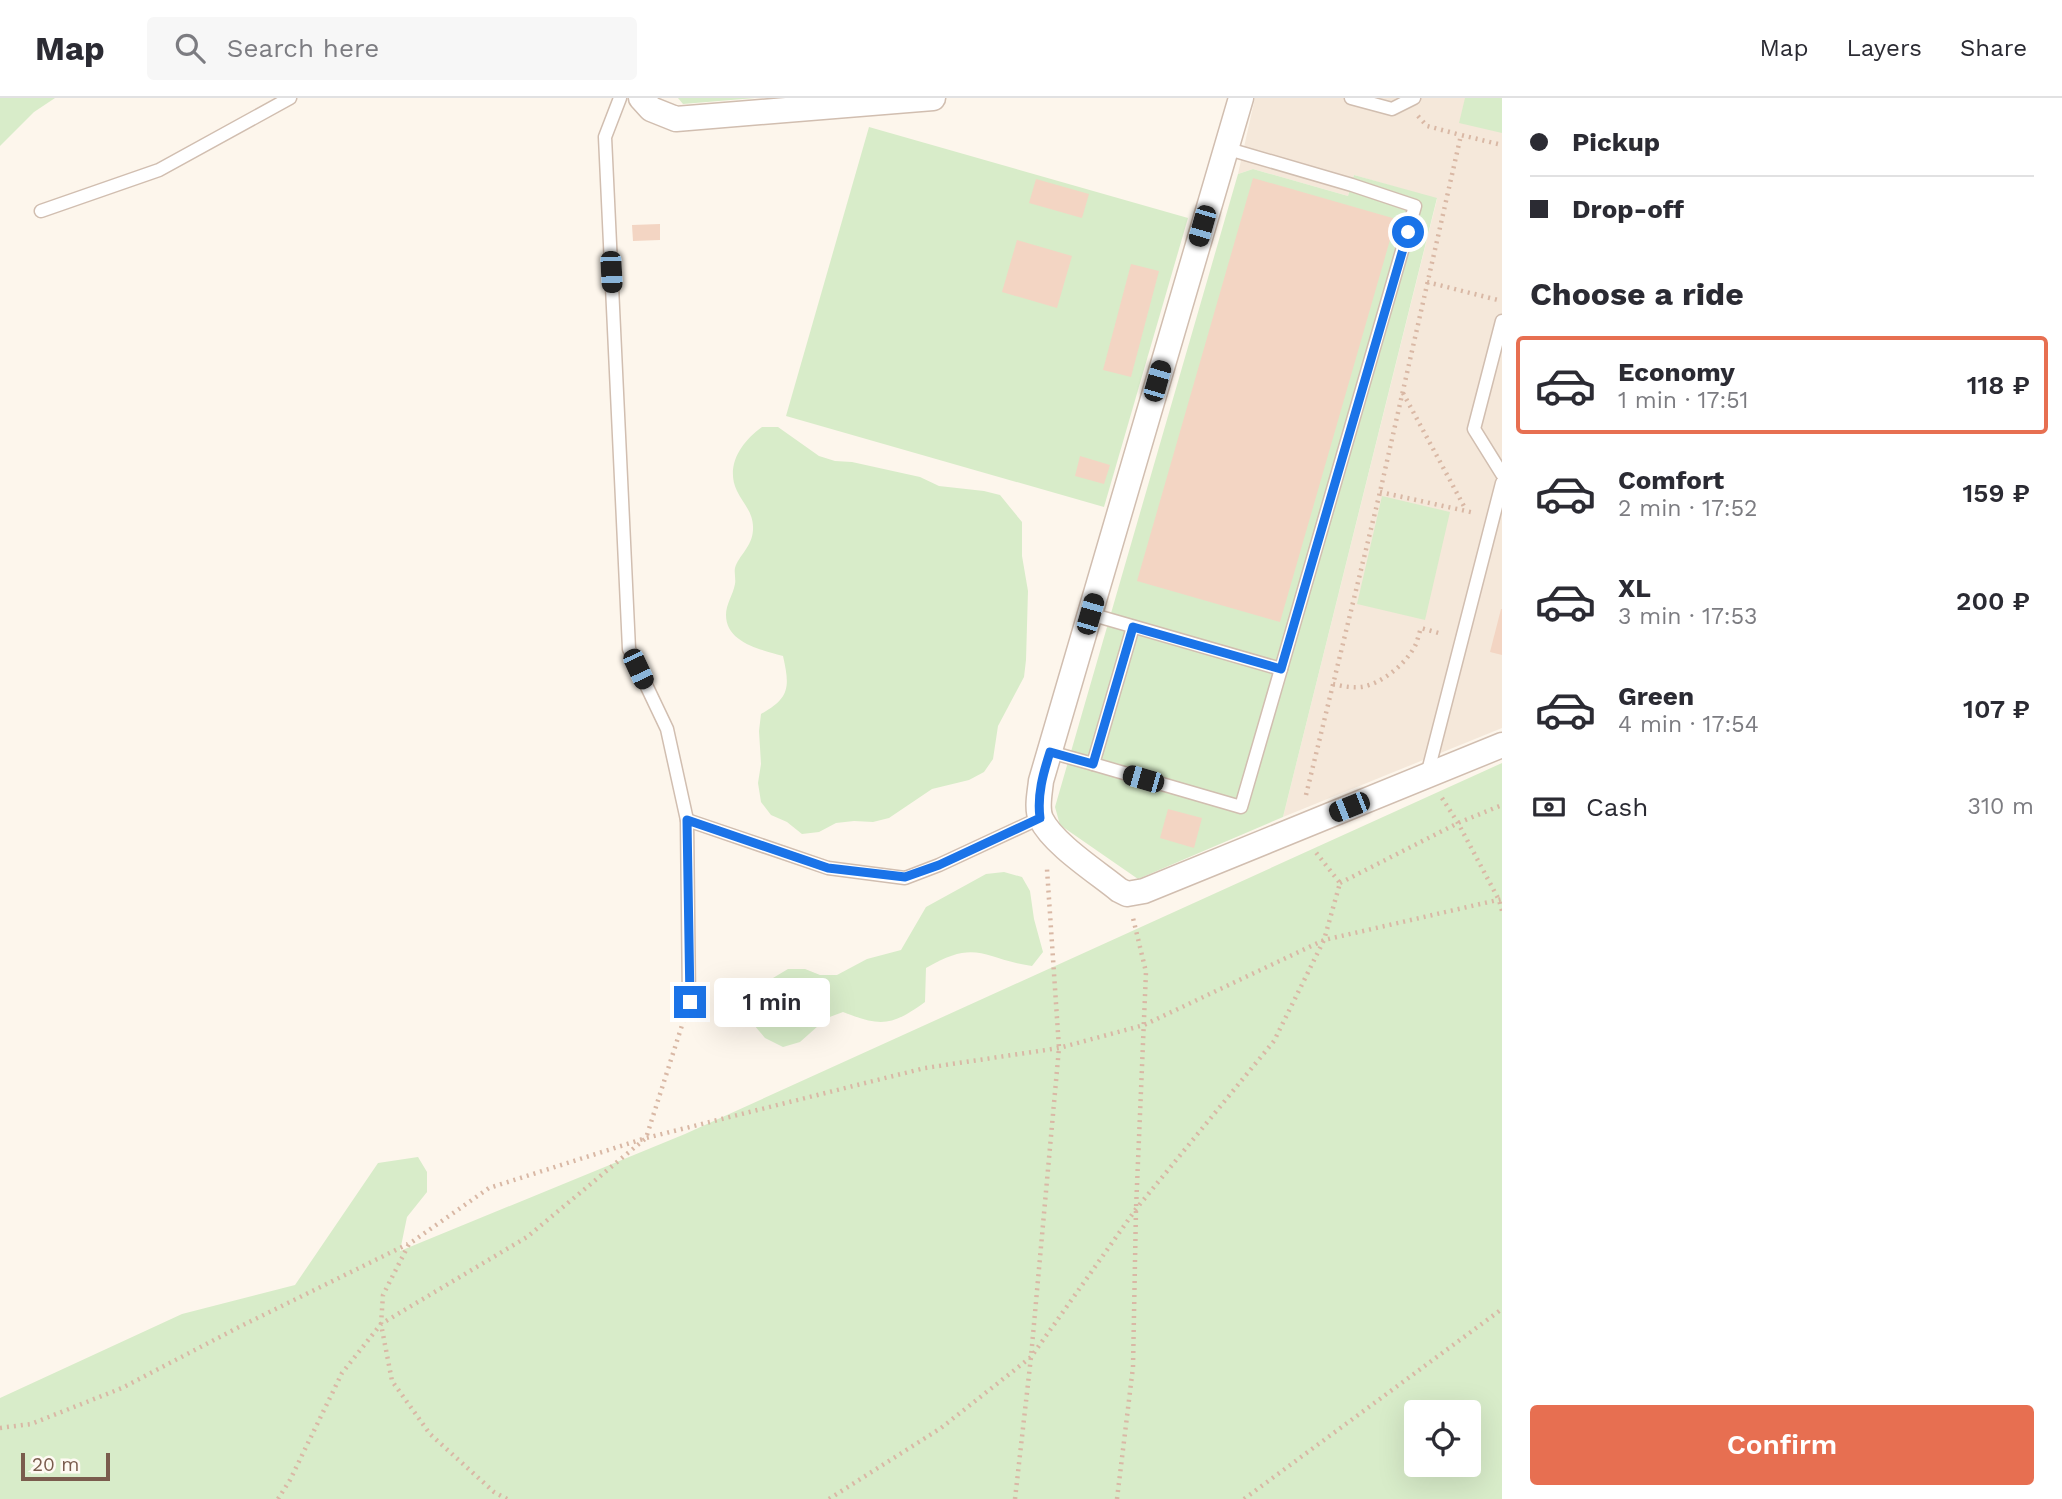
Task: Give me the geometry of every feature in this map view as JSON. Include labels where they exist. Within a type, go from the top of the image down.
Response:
[{"type":"street","points":[[641,98],[651,109],[676,119],[933,98]]},
{"type":"street","points":[[1241,98],[1041,781],[1040,818],[1060,842],[1127,894],[1144,891],[1502,744]]},
{"type":"lane","points":[[41,211],[159,170],[290,98]]},
{"type":"lane","points":[[620,98],[605,137],[629,649],[667,729],[687,820],[690,1002]]},
{"type":"lane","points":[[1351,98],[1392,109],[1410,100]]},
{"type":"lane","points":[[1050,752],[1241,807],[1281,669],[1415,206],[1225,148]]},
{"type":"lane","points":[[1502,321],[1474,429],[1502,474]]},
{"type":"lane","points":[[1427,775],[1502,483]]},
{"type":"lane","points":[[1090,614],[1281,669]]},
{"type":"lane","points":[[1093,764],[1133,627]]},
{"type":"lane","points":[[687,820],[828,868],[905,877],[939,865],[1040,818]]},
{"type":"path","points":[[1410,100],[1427,126],[1502,145]]},
{"type":"path","points":[[1340,883],[1298,828],[1380,492],[1461,135]]},
{"type":"path","points":[[1427,282],[1502,301]]},
{"type":"path","points":[[1403,392],[1466,510]]},
{"type":"path","points":[[1380,492],[1466,510],[1497,509]]},
{"type":"path","points":[[1333,684],[1362,687],[1376,682],[1404,661],[1416,644],[1420,628],[1462,639]]},
{"type":"path","points":[[1427,775],[1458,823],[1500,900],[1502,911]]},
{"type":"path","points":[[829,1499],[941,1428],[1031,1357],[1136,1209],[1274,1041],[1324,940],[1340,883],[1458,823],[1502,806]]},
{"type":"path","points":[[1015,1499],[1031,1357],[1059,1048],[1047,867]]},
{"type":"path","points":[[1117,1499],[1133,1367],[1136,1209],[1146,972],[1127,894]]},
{"type":"path","points":[[0,1428],[31,1424],[122,1388],[409,1244],[489,1188],[646,1138],[925,1068],[1059,1048],[1144,1025],[1324,940],[1500,900]]},
{"type":"path","points":[[278,1499],[342,1373],[381,1324],[527,1237],[646,1138],[690,1002]]},
{"type":"path","points":[[409,1244],[383,1295],[381,1324],[392,1381],[430,1434],[494,1492],[507,1499]]},
{"type":"path","points":[[1244,1499],[1502,1308]]},
{"type":"shaded area","points":[[1255,98],[1502,98],[1502,728],[1283,817],[1437,199],[1354,175],[1348,196],[1253,169],[1238,174]]},
{"type":"green space","points":[[0,98],[55,98],[34,112],[0,146]]},
{"type":"green space","points":[[678,98],[755,98],[683,104]]},
{"type":"green space","points":[[1465,98],[1502,98],[1502,133],[1459,123]]},
{"type":"green space","points":[[869,127],[1188,218],[1104,507],[786,416]]},
{"type":"green space","points":[[1253,169],[1348,196],[1354,175],[1437,198],[1283,817],[1138,879],[1060,825],[1055,807],[1238,174]]},
{"type":"green space","points":[[762,427],[778,427],[819,456],[835,461],[852,462],[920,477],[939,486],[1000,495],[1022,522],[1022,556],[1028,591],[1024,677],[998,726],[993,759],[984,772],[969,780],[932,789],[889,818],[873,822],[836,823],[819,832],[802,834],[787,822],[771,815],[761,802],[758,783],[761,764],[761,714],[783,697],[787,676],[783,656],[738,639],[728,625],[726,615],[735,584],[735,568],[753,530],[750,514],[734,482],[734,464],[742,447]]},
{"type":"green space","points":[[1382,496],[1450,512],[1425,620],[1357,604]]},
{"type":"green space","points":[[1502,763],[1502,1499],[0,1499],[0,1398],[182,1314],[295,1285],[378,1163],[418,1157],[427,1172],[427,1192],[407,1217],[400,1251],[685,1134]]},
{"type":"green space","points":[[1004,872],[1022,877],[1030,891],[1043,952],[1032,966],[980,953],[957,954],[926,968],[925,1002],[904,1016],[877,1022],[843,1012],[827,1018],[800,1042],[783,1047],[765,1038],[754,1025],[755,1006],[773,978],[788,969],[837,975],[867,959],[901,950],[926,907],[986,874]]},
{"type":"building","points":[[1253,178],[1396,219],[1280,622],[1137,581]]},
{"type":"building","points":[[1036,179],[1089,194],[1082,218],[1029,203]]},
{"type":"building","points":[[660,224],[660,240],[633,241],[632,225]]},
{"type":"building","points":[[1017,240],[1072,256],[1057,308],[1002,292]]},
{"type":"building","points":[[1131,264],[1159,271],[1131,377],[1103,370]]},
{"type":"building","points":[[1080,456],[1110,465],[1104,484],[1075,476]]},
{"type":"building","points":[[1502,609],[1502,655],[1490,652]]},
{"type":"building","points":[[1168,809],[1202,818],[1194,848],[1160,838]]},
{"type":"route","points":[[690,1002],[687,820],[828,868],[905,877],[939,865],[1040,818],[1041,781],[1050,752],[1093,764],[1133,627],[1281,669],[1408,232]]}]
